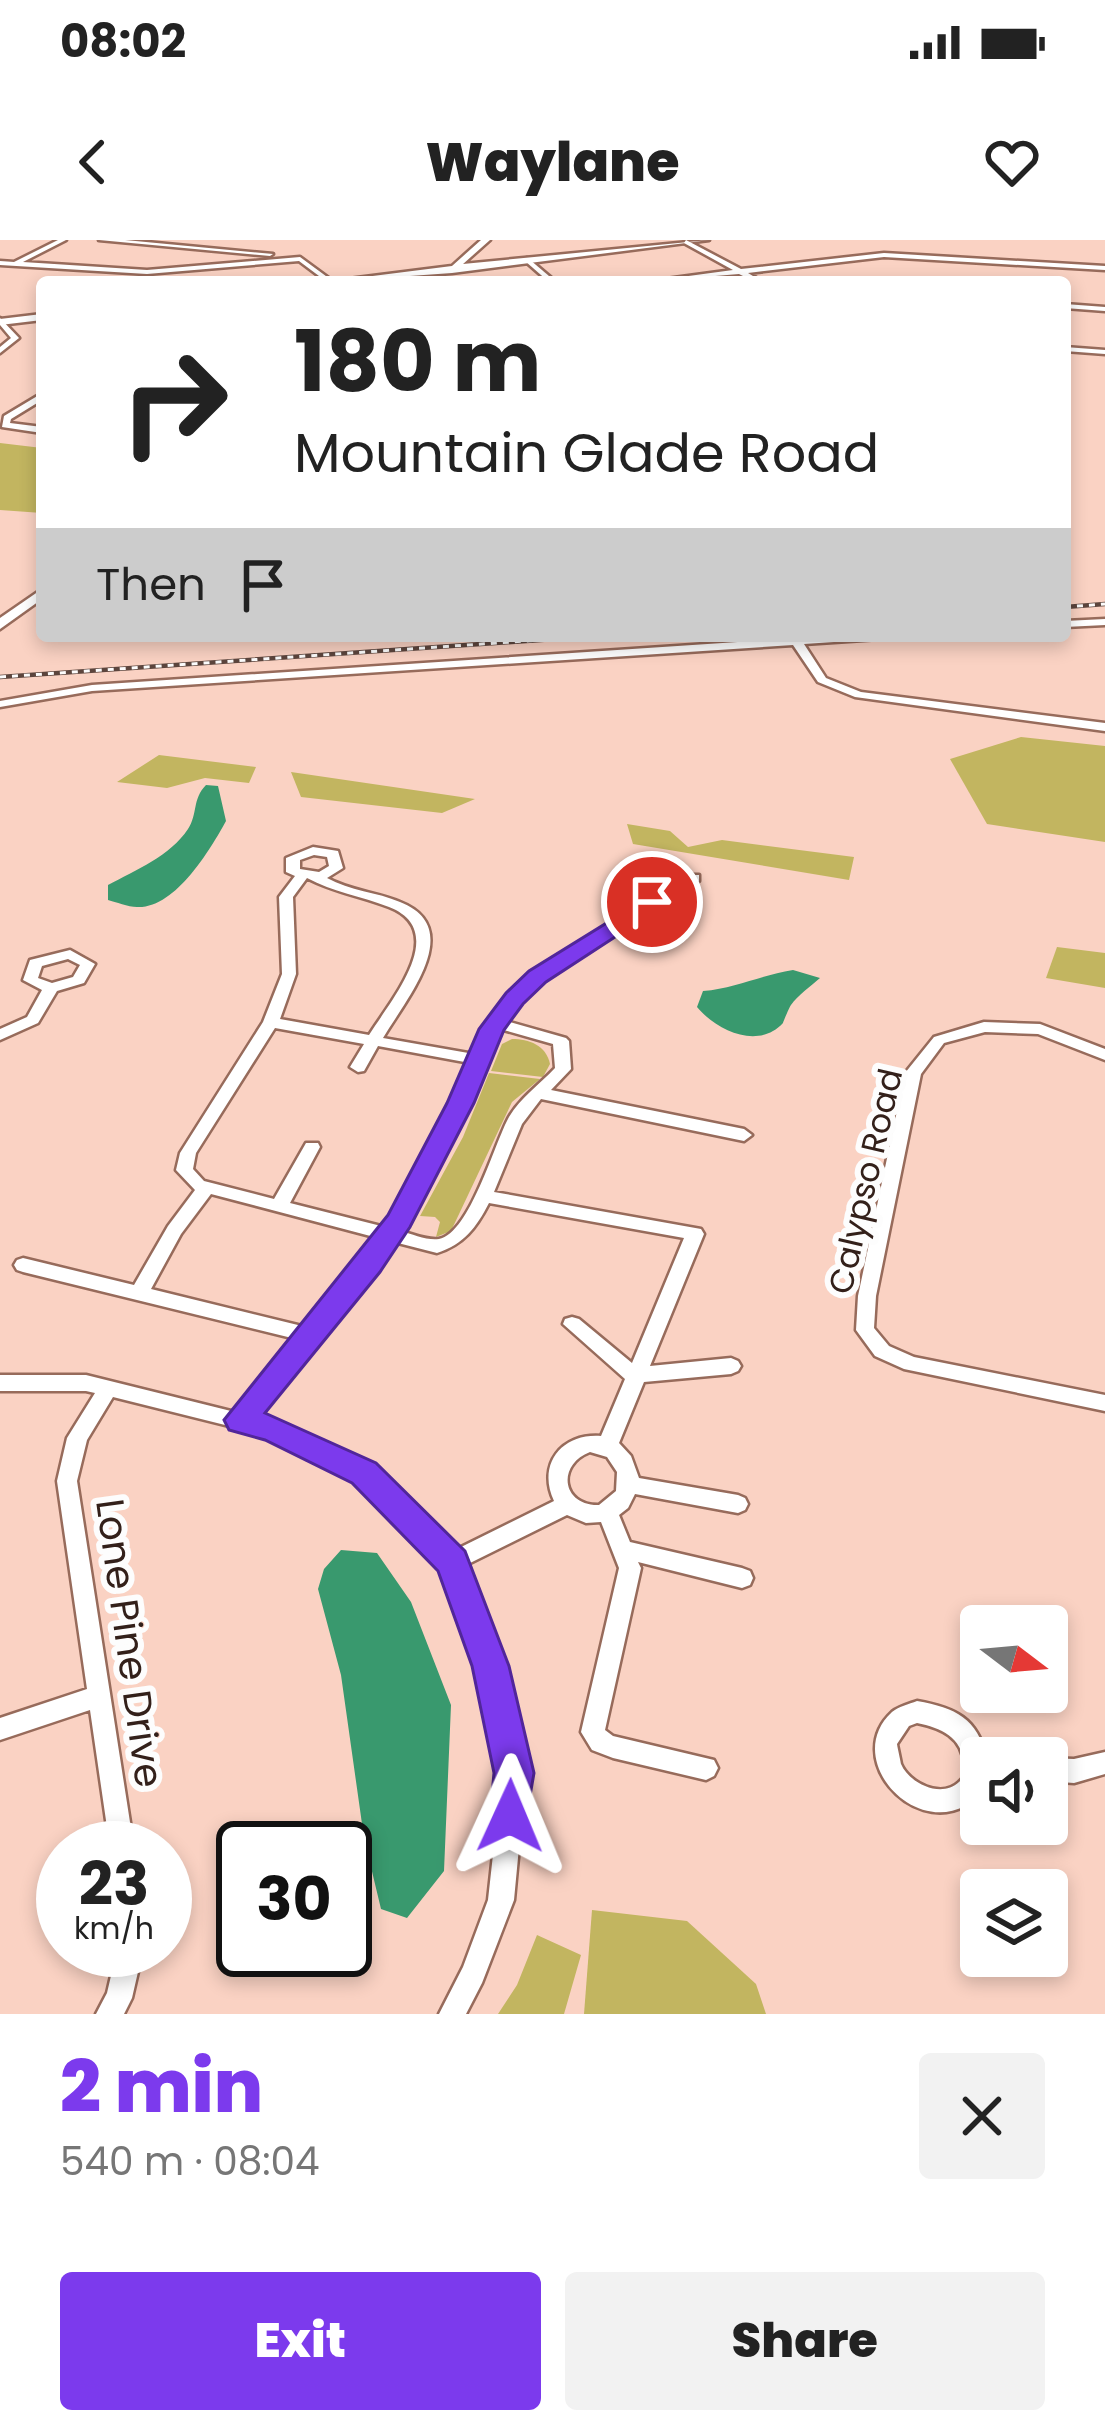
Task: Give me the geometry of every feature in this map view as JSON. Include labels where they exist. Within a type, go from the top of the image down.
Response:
[{"type":"main road","points":[[383,276],[705,240]]},
{"type":"main road","points":[[445,276],[484,242]]},
{"type":"main road","points":[[0,321],[36,316]]},
{"type":"main road","points":[[0,626],[36,598]]},
{"type":"street","points":[[0,267],[63,240]]},
{"type":"street","points":[[102,240],[300,259],[322,276]]},
{"type":"street","points":[[250,252],[268,240]]},
{"type":"street","points":[[439,240],[484,242]]},
{"type":"street","points":[[686,242],[750,276]]},
{"type":"street","points":[[701,276],[896,255],[1105,268]]},
{"type":"street","points":[[16,263],[147,272],[300,259]]},
{"type":"street","points":[[527,260],[547,276]]},
{"type":"street","points":[[1071,305],[1105,308]]},
{"type":"street","points":[[0,321],[15,338],[0,352]]},
{"type":"street","points":[[1071,349],[1105,352]]},
{"type":"street","points":[[36,400],[3,418],[4,425],[36,429]]},
{"type":"street","points":[[1071,624],[1105,622]]},
{"type":"street","points":[[662,642],[670,648]]},
{"type":"street","points":[[0,704],[92,688],[778,642]]},
{"type":"street","points":[[797,642],[822,680],[859,695],[1105,727]]},
{"type":"street","points":[[358,1066],[418,967],[425,951],[424,932],[398,903],[327,886],[309,876],[286,897],[289,974],[271,1022],[188,1153],[184,1170],[206,1187],[446,1246],[460,1236],[522,1110],[563,1069],[561,1040],[497,1023]]},
{"type":"street","points":[[240,1420],[390,1235],[497,1023],[538,976],[694,878]]},
{"type":"street","points":[[0,1035],[33,1020],[51,988]]},
{"type":"street","points":[[271,1022],[479,1060]]},
{"type":"street","name":"Calypso Road","points":[[1105,1054],[1040,1029],[985,1027],[939,1040],[913,1073],[865,1330],[882,1351],[911,1364],[1105,1403]]},
{"type":"street","points":[[539,1093],[744,1136]]},
{"type":"street","points":[[279,1206],[312,1148]]},
{"type":"street","points":[[141,1290],[174,1230],[206,1187]]},
{"type":"street","points":[[482,1196],[695,1234],[607,1449]]},
{"type":"street","points":[[23,1265],[141,1290],[310,1335]]},
{"type":"street","points":[[572,1324],[636,1375],[731,1366]]},
{"type":"street","points":[[0,1383],[109,1388],[273,1429],[364,1473],[452,1562],[490,1666],[514,1773],[501,1900],[452,2014]]},
{"type":"street","name":"Lone Pine Drive","points":[[109,1388],[77,1438],[67,1467],[118,1821]]},
{"type":"street","points":[[577,1449],[607,1449],[626,1463],[632,1485],[623,1500],[607,1510],[591,1512],[568,1504],[556,1488],[561,1460],[577,1449]]},
{"type":"street","points":[[632,1485],[738,1504]]},
{"type":"street","points":[[452,1562],[568,1504]]},
{"type":"street","points":[[607,1510],[630,1568],[593,1732],[599,1742],[613,1747],[706,1768]]},
{"type":"street","points":[[626,1550],[742,1578]]},
{"type":"street","points":[[0,1729],[101,1695]]},
{"type":"street","points":[[1068,1771],[1105,1763]]},
{"type":"street","points":[[109,2014],[124,1977]]},
{"type":"shaded area","points":[[0,443],[36,447],[36,513],[0,510]]},
{"type":"shaded area","points":[[1021,737],[1105,746],[1105,842],[987,824],[950,759]]},
{"type":"shaded area","points":[[159,755],[256,767],[249,783],[205,778],[167,788],[117,782]]},
{"type":"shaded area","points":[[291,772],[475,799],[442,813],[301,797]]},
{"type":"shaded area","points":[[206,785],[218,786],[226,821],[190,876],[151,905],[133,907],[108,900],[108,885],[152,862],[181,839]]},
{"type":"shaded area","points":[[627,824],[670,831],[688,847],[722,840],[854,857],[849,880],[633,844]]},
{"type":"shaded area","points":[[1057,947],[1105,953],[1105,988],[1046,978]]},
{"type":"shaded area","points":[[793,970],[820,978],[794,1001],[783,1023],[773,1031],[737,1034],[714,1023],[697,1007],[703,991]]},
{"type":"shaded area","points":[[512,1039],[530,1042],[545,1052],[550,1064],[543,1077],[491,1071],[502,1044]]},
{"type":"shaded area","points":[[489,1073],[540,1079],[512,1102],[451,1231],[436,1237],[440,1222],[420,1216],[463,1137]]},
{"type":"shaded area","points":[[341,1550],[377,1553],[411,1602],[451,1705],[444,1871],[407,1918],[381,1909],[372,1871],[372,1821],[362,1821],[341,1675],[318,1589],[324,1569]]},
{"type":"shaded area","points":[[592,1910],[687,1921],[756,1984],[766,2014],[584,2014]]},
{"type":"shaded area","points":[[537,1935],[581,1955],[564,2014],[498,2014],[517,1985]]},
{"type":"railway","points":[[1071,607],[1105,604]]},
{"type":"railway","points":[[0,677],[511,642]]},
{"type":"route","points":[[510,1816],[514,1773],[490,1666],[452,1562],[364,1473],[273,1429],[240,1420],[400,1220],[492,1029],[514,999],[538,976],[652,902]]}]
